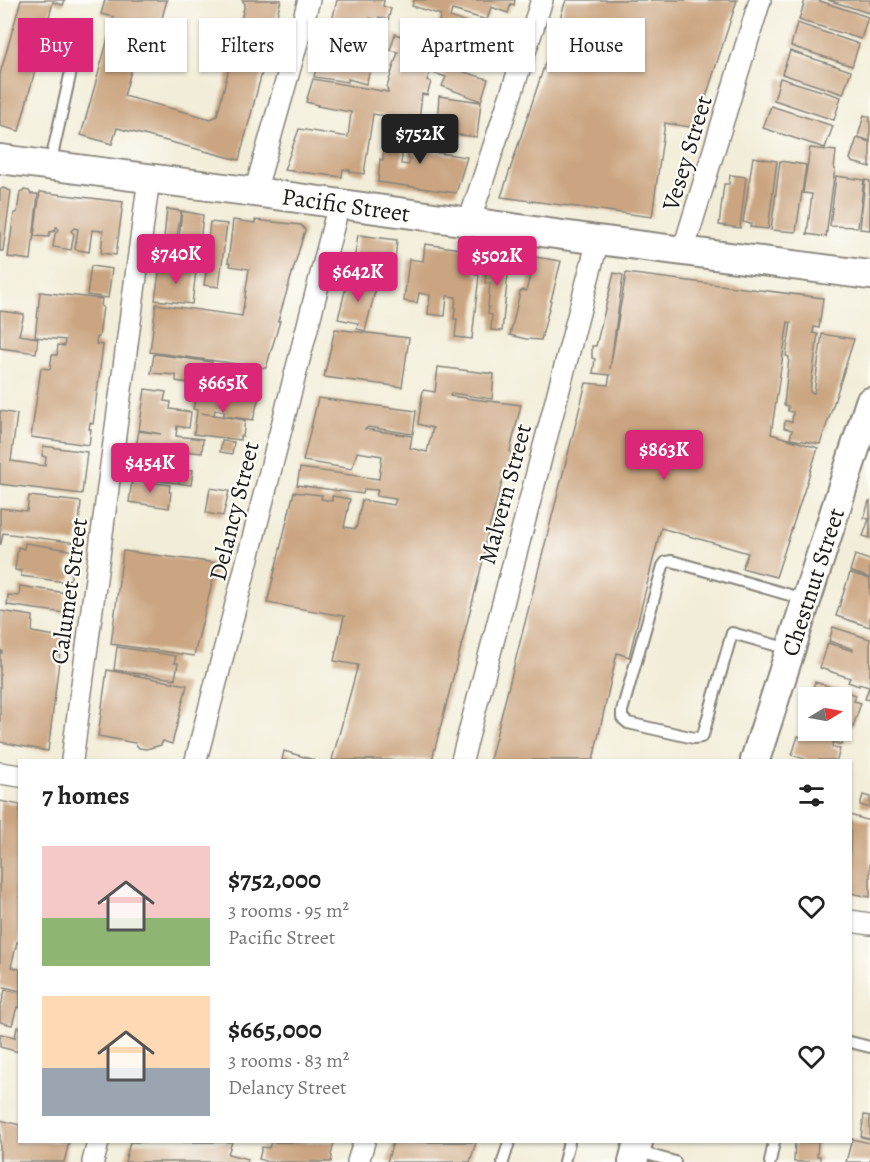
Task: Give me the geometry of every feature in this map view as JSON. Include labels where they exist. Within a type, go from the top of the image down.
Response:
[{"type":"street","points":[[255,192],[309,0]]},
{"type":"street","points":[[469,222],[542,0]]},
{"type":"street","name":"Vesey Street","points":[[683,252],[760,0]]},
{"type":"street","name":"Pacific Street","points":[[0,159],[683,252],[870,275]]},
{"type":"street","name":"Calumet Street","points":[[72,759],[149,178]]},
{"type":"street","name":"Delancy Street","points":[[196,759],[339,204]]},
{"type":"street","name":"Malvern Street","points":[[462,759],[598,240]]},
{"type":"street","name":"Chestnut Street","points":[[755,759],[870,402]]},
{"type":"street","points":[[0,774],[18,776]]},
{"type":"street","points":[[852,921],[870,924]]},
{"type":"street","points":[[93,1162],[98,1143]]},
{"type":"street","points":[[358,1162],[364,1143]]},
{"type":"lane","points":[[50,166],[71,72]]},
{"type":"lane","points":[[791,650],[732,633],[701,737],[694,738],[628,723],[622,718],[622,711],[666,561],[807,600]]},
{"type":"lane","points":[[852,1042],[870,1047]]},
{"type":"lane","points":[[503,1162],[509,1143]]},
{"type":"lane","points":[[564,1162],[569,1143]]},
{"type":"lane","points":[[770,1162],[774,1143]]},
{"type":"lane","points":[[635,1152],[675,1162]]},
{"type":"building","points":[[21,0],[65,0],[63,5],[53,2],[49,18],[18,18],[18,72],[35,72],[19,131],[0,126],[0,74]]},
{"type":"building","points":[[105,0],[167,0],[162,18],[114,18],[101,14]]},
{"type":"building","points":[[242,0],[281,0],[276,18],[242,18],[245,4]]},
{"type":"building","points":[[337,0],[384,0],[383,6],[391,9],[388,20],[388,18],[379,17],[333,18]]},
{"type":"building","points":[[414,0],[515,0],[508,13],[491,7],[488,18],[452,10],[450,17],[453,18],[440,18],[441,15],[412,6]]},
{"type":"building","points":[[566,0],[737,0],[696,128],[665,123],[652,217],[501,197],[547,58],[547,72],[645,72],[645,18],[560,18]]},
{"type":"building","points":[[805,0],[817,0],[868,17],[861,39],[799,20]]},
{"type":"building","points":[[828,0],[870,0],[869,13]]},
{"type":"building","points":[[797,23],[859,44],[852,66],[791,46]]},
{"type":"building","points":[[395,34],[400,36],[400,72],[430,72],[427,80],[431,82],[427,95],[422,94],[419,121],[373,114],[364,174],[343,169],[342,177],[284,170],[299,129],[348,137],[351,112],[306,102],[313,79],[388,92],[387,87],[398,52],[390,50]]},
{"type":"building","points":[[105,49],[105,72],[131,72],[124,96],[211,119],[217,116],[228,72],[262,72],[239,160],[117,128],[112,144],[81,135]]},
{"type":"building","points":[[790,51],[851,71],[843,94],[782,74]]},
{"type":"building","points":[[315,72],[370,72],[366,84],[348,79],[348,82],[314,77]]},
{"type":"building","points":[[430,72],[464,72],[488,79],[481,101],[442,86],[446,77]]},
{"type":"building","points":[[780,78],[841,97],[834,120],[774,100]]},
{"type":"building","points":[[439,96],[481,102],[477,137],[450,134],[451,124],[437,123]]},
{"type":"building","points":[[771,106],[833,126],[825,148],[763,128]]},
{"type":"building","points":[[864,115],[870,117],[870,141],[858,137]]},
{"type":"building","points":[[411,130],[420,131],[419,138],[434,139],[433,152],[467,157],[456,193],[378,182],[385,136],[404,139],[401,164],[409,165]]},
{"type":"building","points":[[857,138],[870,142],[870,167],[852,162],[850,159]]},
{"type":"building","points":[[810,148],[836,151],[826,237],[807,234],[812,194],[803,193]]},
{"type":"building","points":[[753,157],[777,161],[768,229],[750,227],[751,224],[743,222]]},
{"type":"building","points":[[780,161],[806,165],[796,232],[771,230]]},
{"type":"building","points":[[730,175],[746,177],[740,228],[719,225],[724,184],[729,184]]},
{"type":"building","points":[[836,176],[864,180],[858,227],[830,226]]},
{"type":"building","points":[[865,180],[870,181],[870,230],[860,229]]},
{"type":"building","points":[[3,188],[11,191],[3,251],[0,251],[0,190]]},
{"type":"building","points":[[24,190],[31,194],[38,194],[31,260],[8,257],[14,213],[17,213],[20,192]]},
{"type":"building","points":[[40,192],[123,202],[116,255],[101,253],[103,231],[92,230],[89,252],[75,249],[78,229],[74,228],[71,231],[74,234],[71,250],[53,247],[55,234],[59,230],[57,227],[55,231],[50,232],[49,237],[34,236]]},
{"type":"building","points":[[167,209],[181,211],[175,249],[163,247]]},
{"type":"building","points":[[182,211],[203,215],[200,242],[179,238]]},
{"type":"building","points":[[233,220],[301,225],[305,230],[266,368],[150,352],[156,304],[242,316],[249,269],[230,266],[231,263],[228,262]]},
{"type":"building","points":[[210,222],[227,224],[219,287],[204,285],[209,256],[206,256]]},
{"type":"building","points":[[358,235],[397,240],[395,261],[390,260],[387,283],[365,278],[367,264],[354,261]]},
{"type":"building","points":[[425,244],[482,252],[480,267],[476,267],[475,275],[479,275],[472,339],[455,337],[456,297],[447,296],[445,316],[428,314],[430,295],[419,293],[417,303],[404,301],[409,259],[423,261]]},
{"type":"building","points":[[488,252],[510,255],[502,331],[491,330],[492,315],[488,314],[490,283],[485,283]]},
{"type":"building","points":[[535,257],[561,261],[541,340],[510,335],[520,292],[526,291]]},
{"type":"building","points":[[91,266],[112,269],[108,298],[87,295]]},
{"type":"building","points":[[160,266],[196,271],[192,304],[155,300]]},
{"type":"building","points":[[614,273],[623,275],[610,369],[626,273],[823,298],[819,328],[814,327],[813,333],[818,334],[810,392],[814,393],[822,334],[854,339],[820,444],[790,439],[792,430],[784,428],[785,421],[792,422],[793,412],[788,411],[788,406],[784,405],[789,357],[786,356],[791,323],[788,322],[771,434],[818,448],[776,577],[742,568],[748,553],[661,528],[629,657],[617,653],[593,759],[490,759],[586,383],[608,385],[610,375],[593,373],[595,359],[592,358],[592,346],[596,346]]},
{"type":"building","points":[[348,279],[377,284],[365,331],[357,329],[358,323],[338,319]]},
{"type":"building","points":[[40,292],[102,299],[99,337],[97,337],[96,344],[103,345],[93,424],[90,423],[89,429],[91,429],[89,445],[31,437],[41,368],[50,369],[52,355],[57,355],[58,345],[64,346],[65,340],[35,337]]},
{"type":"building","points":[[0,311],[24,314],[19,335],[38,338],[36,353],[0,348]]},
{"type":"building","points":[[335,329],[409,338],[402,387],[324,377]]},
{"type":"building","points":[[154,354],[212,362],[209,386],[176,381],[176,375],[151,373]]},
{"type":"building","points":[[438,367],[494,374],[492,399],[451,393],[450,396],[521,405],[510,451],[514,454],[510,470],[505,472],[484,546],[486,549],[432,759],[332,759],[358,665],[334,661],[344,616],[267,603],[294,492],[322,495],[321,499],[332,501],[332,496],[350,499],[344,527],[356,529],[362,500],[394,505],[396,499],[376,496],[378,490],[364,489],[363,494],[297,485],[300,468],[379,479],[382,456],[357,452],[352,469],[303,461],[318,398],[416,411],[413,434],[368,427],[365,429],[412,436],[410,448],[427,452],[433,428],[418,424],[423,390],[435,392]]},
{"type":"building","points":[[145,389],[166,392],[164,401],[171,402],[170,409],[191,412],[189,428],[177,426],[176,436],[203,439],[202,453],[136,446],[139,431],[161,434],[139,430]]},
{"type":"building","points":[[203,389],[259,397],[253,420],[224,416],[224,411],[215,410],[214,415],[201,413],[245,420],[243,436],[240,436],[240,440],[194,434],[197,410],[193,409],[196,395],[202,396]]},
{"type":"building","points":[[0,411],[17,414],[11,461],[45,466],[46,457],[42,456],[43,446],[87,452],[82,494],[0,484]]},
{"type":"building","points":[[222,441],[234,442],[232,454],[220,452]]},
{"type":"building","points":[[135,454],[156,457],[155,466],[193,470],[191,485],[132,477]]},
{"type":"building","points":[[132,480],[170,485],[169,508],[129,502]]},
{"type":"building","points":[[210,488],[229,491],[223,516],[206,513]]},
{"type":"building","points":[[29,496],[81,502],[77,543],[3,533],[0,544],[0,508],[27,511]]},
{"type":"building","points":[[869,501],[870,538],[863,536],[869,519],[864,518]]},
{"type":"building","points":[[25,543],[70,550],[73,553],[72,560],[68,562],[67,570],[71,573],[71,578],[65,582],[21,576],[21,571],[15,570],[18,547],[24,549]]},
{"type":"building","points":[[123,551],[217,563],[194,656],[111,644]]},
{"type":"building","points":[[855,555],[870,560],[870,578],[850,571]]},
{"type":"building","points":[[850,573],[870,579],[870,627],[836,616]]},
{"type":"building","points":[[20,586],[66,593],[64,613],[7,605],[8,595],[19,596]]},
{"type":"building","points":[[0,611],[33,616],[32,632],[62,637],[48,751],[0,742],[0,652],[2,651],[0,650]]},
{"type":"building","points":[[833,627],[870,639],[870,700],[865,699],[869,687],[848,682],[850,678],[820,668],[828,643],[853,651],[853,649],[829,641]]},
{"type":"building","points":[[117,647],[176,656],[174,663],[178,663],[175,679],[114,670]]},
{"type":"building","points":[[107,670],[187,685],[172,744],[163,741],[161,745],[146,749],[139,748],[135,743],[98,736]]},
{"type":"building","points":[[815,682],[831,687],[813,687]]},
{"type":"building","points":[[852,694],[856,695],[854,701],[861,703],[853,727]]},
{"type":"building","points":[[798,736],[798,741],[843,741],[842,745],[833,742],[832,747],[840,749],[837,759],[804,759],[792,755]]},
{"type":"building","points":[[284,751],[311,759],[282,759]]},
{"type":"building","points":[[863,795],[870,797],[870,808],[860,805]]},
{"type":"building","points":[[0,801],[18,805],[18,942],[11,967],[18,969],[18,990],[0,986]]},
{"type":"building","points":[[852,816],[870,821],[870,897],[852,893]]},
{"type":"building","points":[[5,990],[18,993],[18,1007],[12,1025],[0,1022],[0,1009]]},
{"type":"building","points":[[18,1027],[18,1052],[0,1047],[0,1034],[15,1037]]},
{"type":"building","points":[[864,1115],[870,1116],[870,1139],[861,1137]]},
{"type":"building","points":[[0,1120],[18,1124],[18,1143],[69,1143],[64,1162],[0,1162]]},
{"type":"building","points":[[852,1139],[870,1143],[870,1162],[846,1162]]},
{"type":"building","points":[[130,1143],[232,1143],[228,1154],[248,1159],[247,1162],[125,1162]]},
{"type":"building","points":[[271,1143],[334,1143],[331,1162],[265,1162],[259,1159],[262,1147],[269,1148]]},
{"type":"building","points":[[393,1143],[476,1143],[470,1162],[387,1162]]},
{"type":"building","points":[[795,1143],[818,1143],[817,1156],[820,1156],[820,1162],[794,1162]]}]
